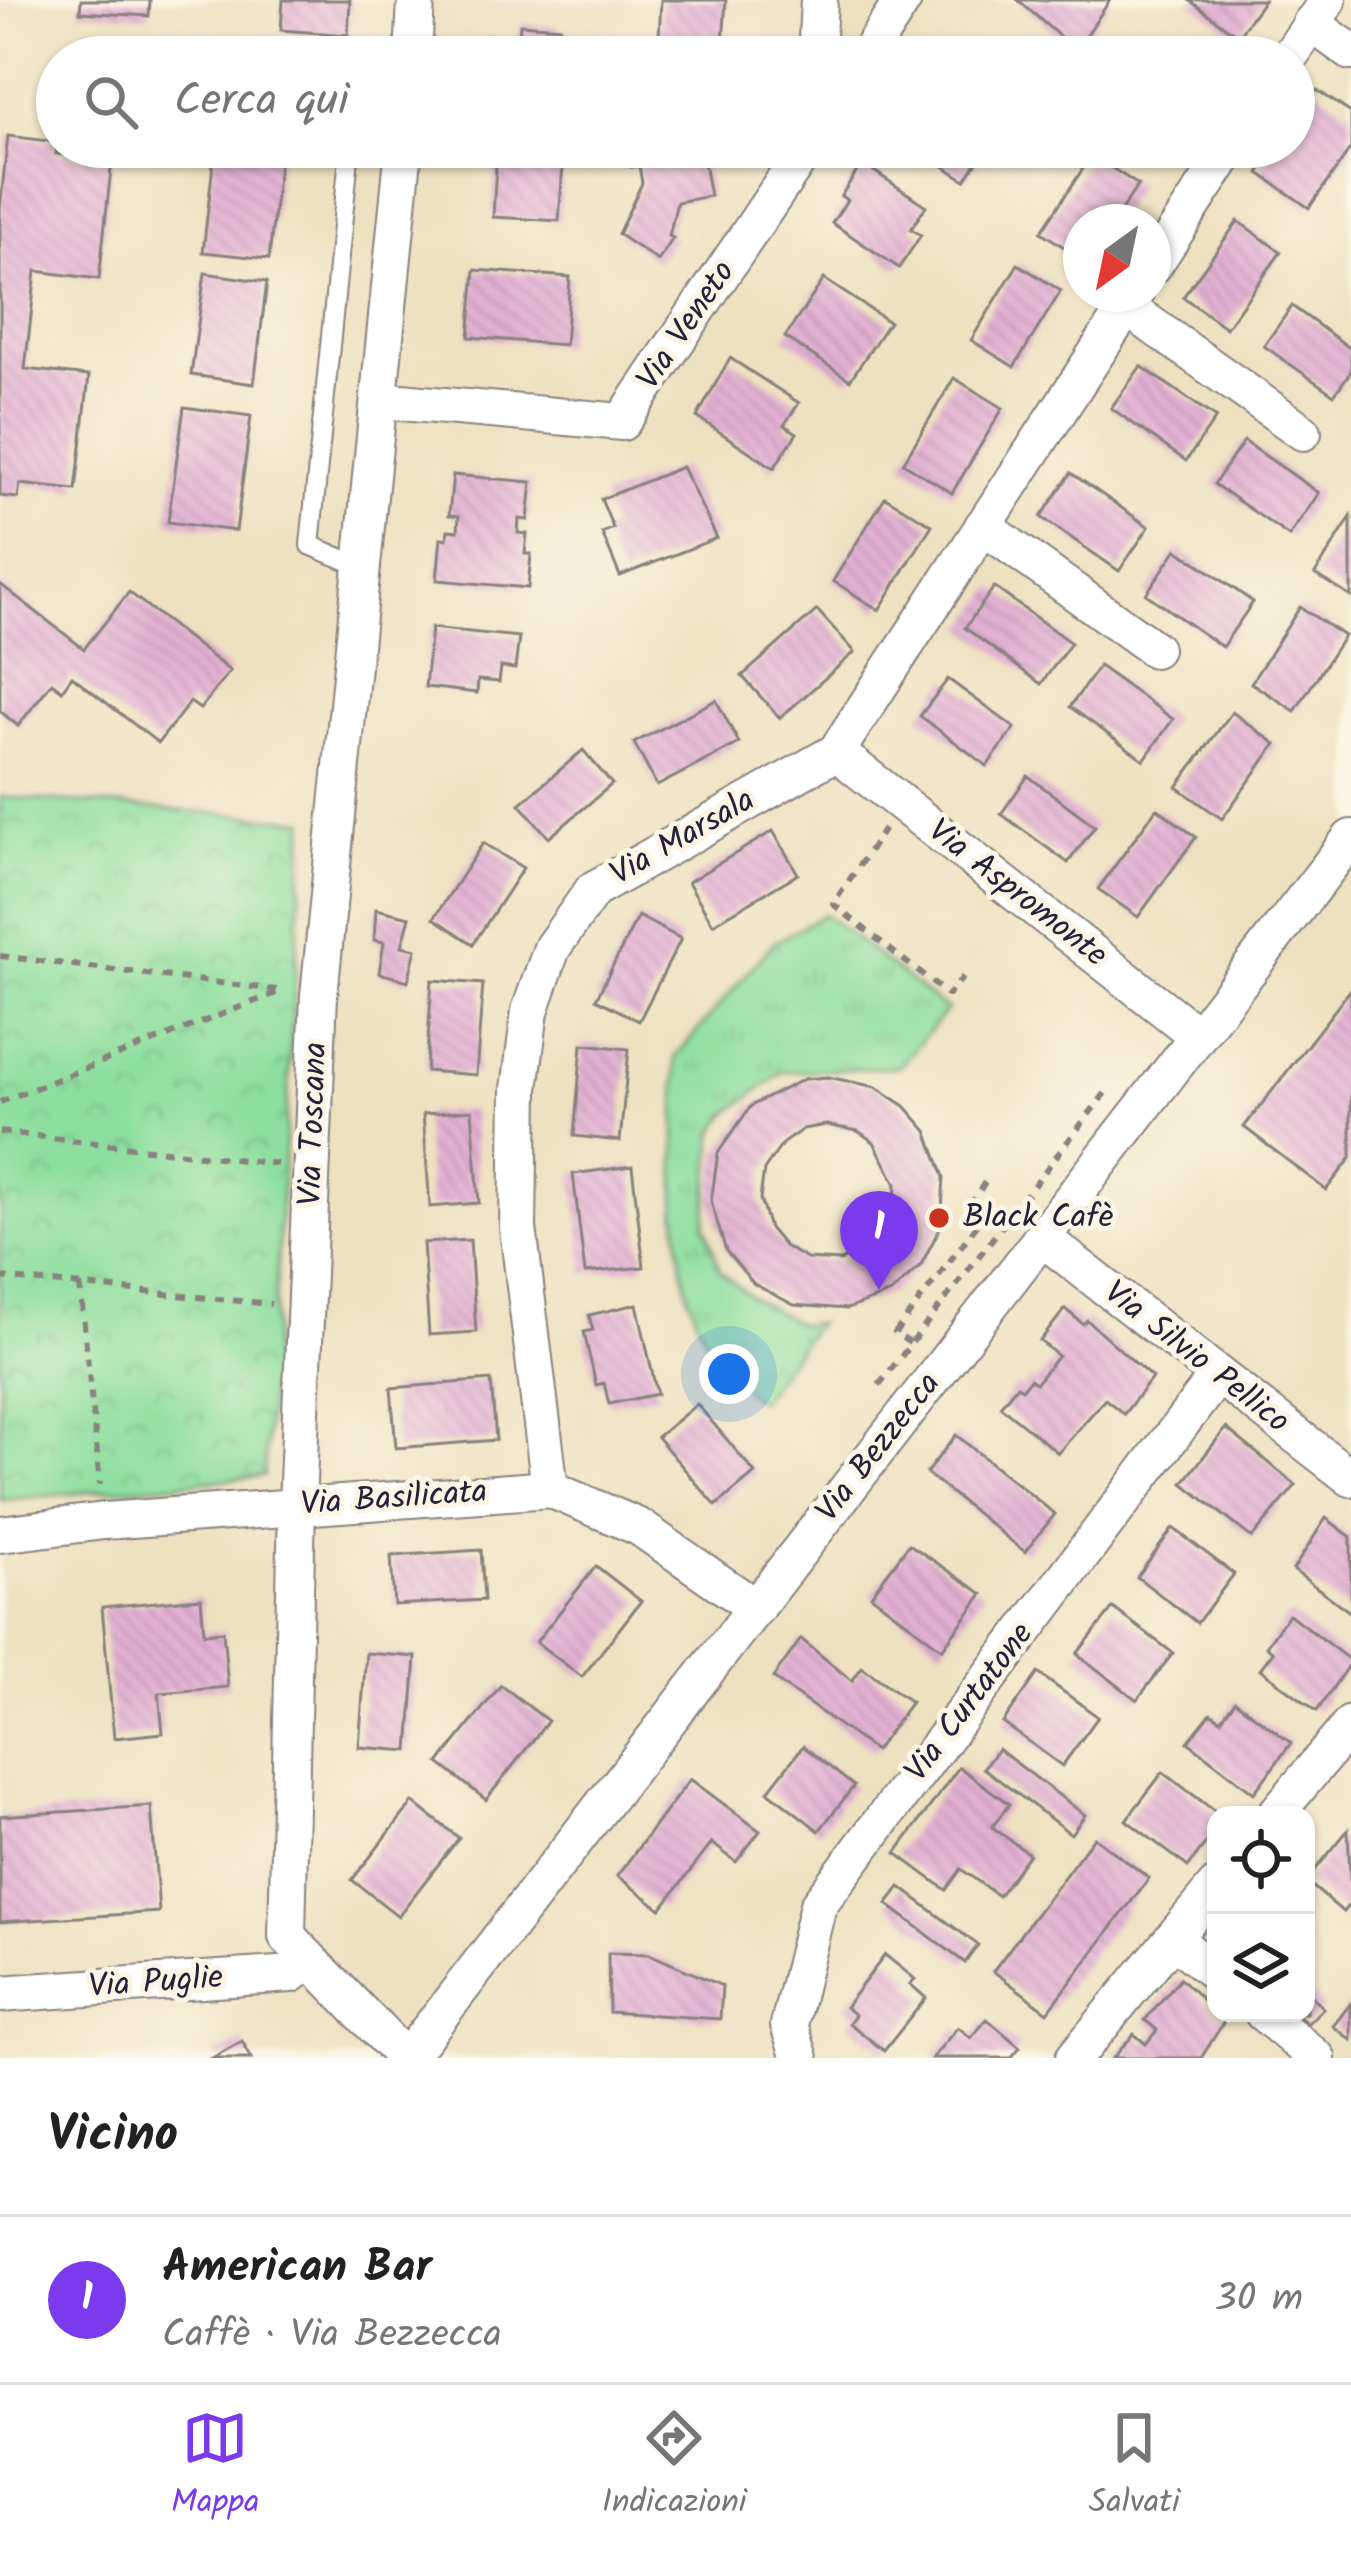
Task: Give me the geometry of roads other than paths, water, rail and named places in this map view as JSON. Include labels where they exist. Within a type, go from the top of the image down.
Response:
[{"type":"street","points":[[414,36],[416,0]]},
{"type":"street","points":[[817,36],[819,0]]},
{"type":"street","points":[[880,36],[903,0]]},
{"type":"street","points":[[1320,12],[1351,52]]},
{"type":"street","name":"Via Toscana","points":[[402,168],[362,567],[300,992],[313,1168],[297,1505],[287,1936],[406,2058]]},
{"type":"street","name":"Via Veneto","points":[[379,400],[622,422],[793,168]]},
{"type":"street","points":[[1171,239],[1217,168]]},
{"type":"street","name":"Via Marsala","points":[[550,1489],[518,1228],[520,1089],[530,1011],[552,948],[592,890],[836,752],[1124,312]]},
{"type":"street","points":[[1146,312],[1303,431]]},
{"type":"street","points":[[983,526],[1154,649]]},
{"type":"street","name":"Via Aspromonte","points":[[836,752],[1197,1035]]},
{"type":"street","name":"Via Bezzecca","points":[[406,2058],[1351,838]]},
{"type":"street","name":"Via Silvio Pellico","points":[[1041,1237],[1351,1478]]},
{"type":"street","name":"Via Curtatone","points":[[800,2058],[789,2025],[818,1905],[1219,1375]]},
{"type":"street","name":"Via Basilicata","points":[[0,1534],[297,1505],[550,1489],[639,1527],[755,1608]]},
{"type":"street","points":[[1283,1806],[1351,1724]]},
{"type":"street","points":[[1074,2058],[1207,1897]]},
{"type":"street","points":[[1173,1938],[1207,1966]]},
{"type":"street","name":"Via Puglie","points":[[0,1994],[292,1974],[308,1961]]},
{"type":"street","points":[[1274,2022],[1316,2058]]},
{"type":"lane","points":[[348,168],[310,545],[362,567]]},
{"type":"place","name":"Black Cafè","points":[[939,1218]]},
{"type":"place","name":"American Bar","points":[[879,1290]]}]
